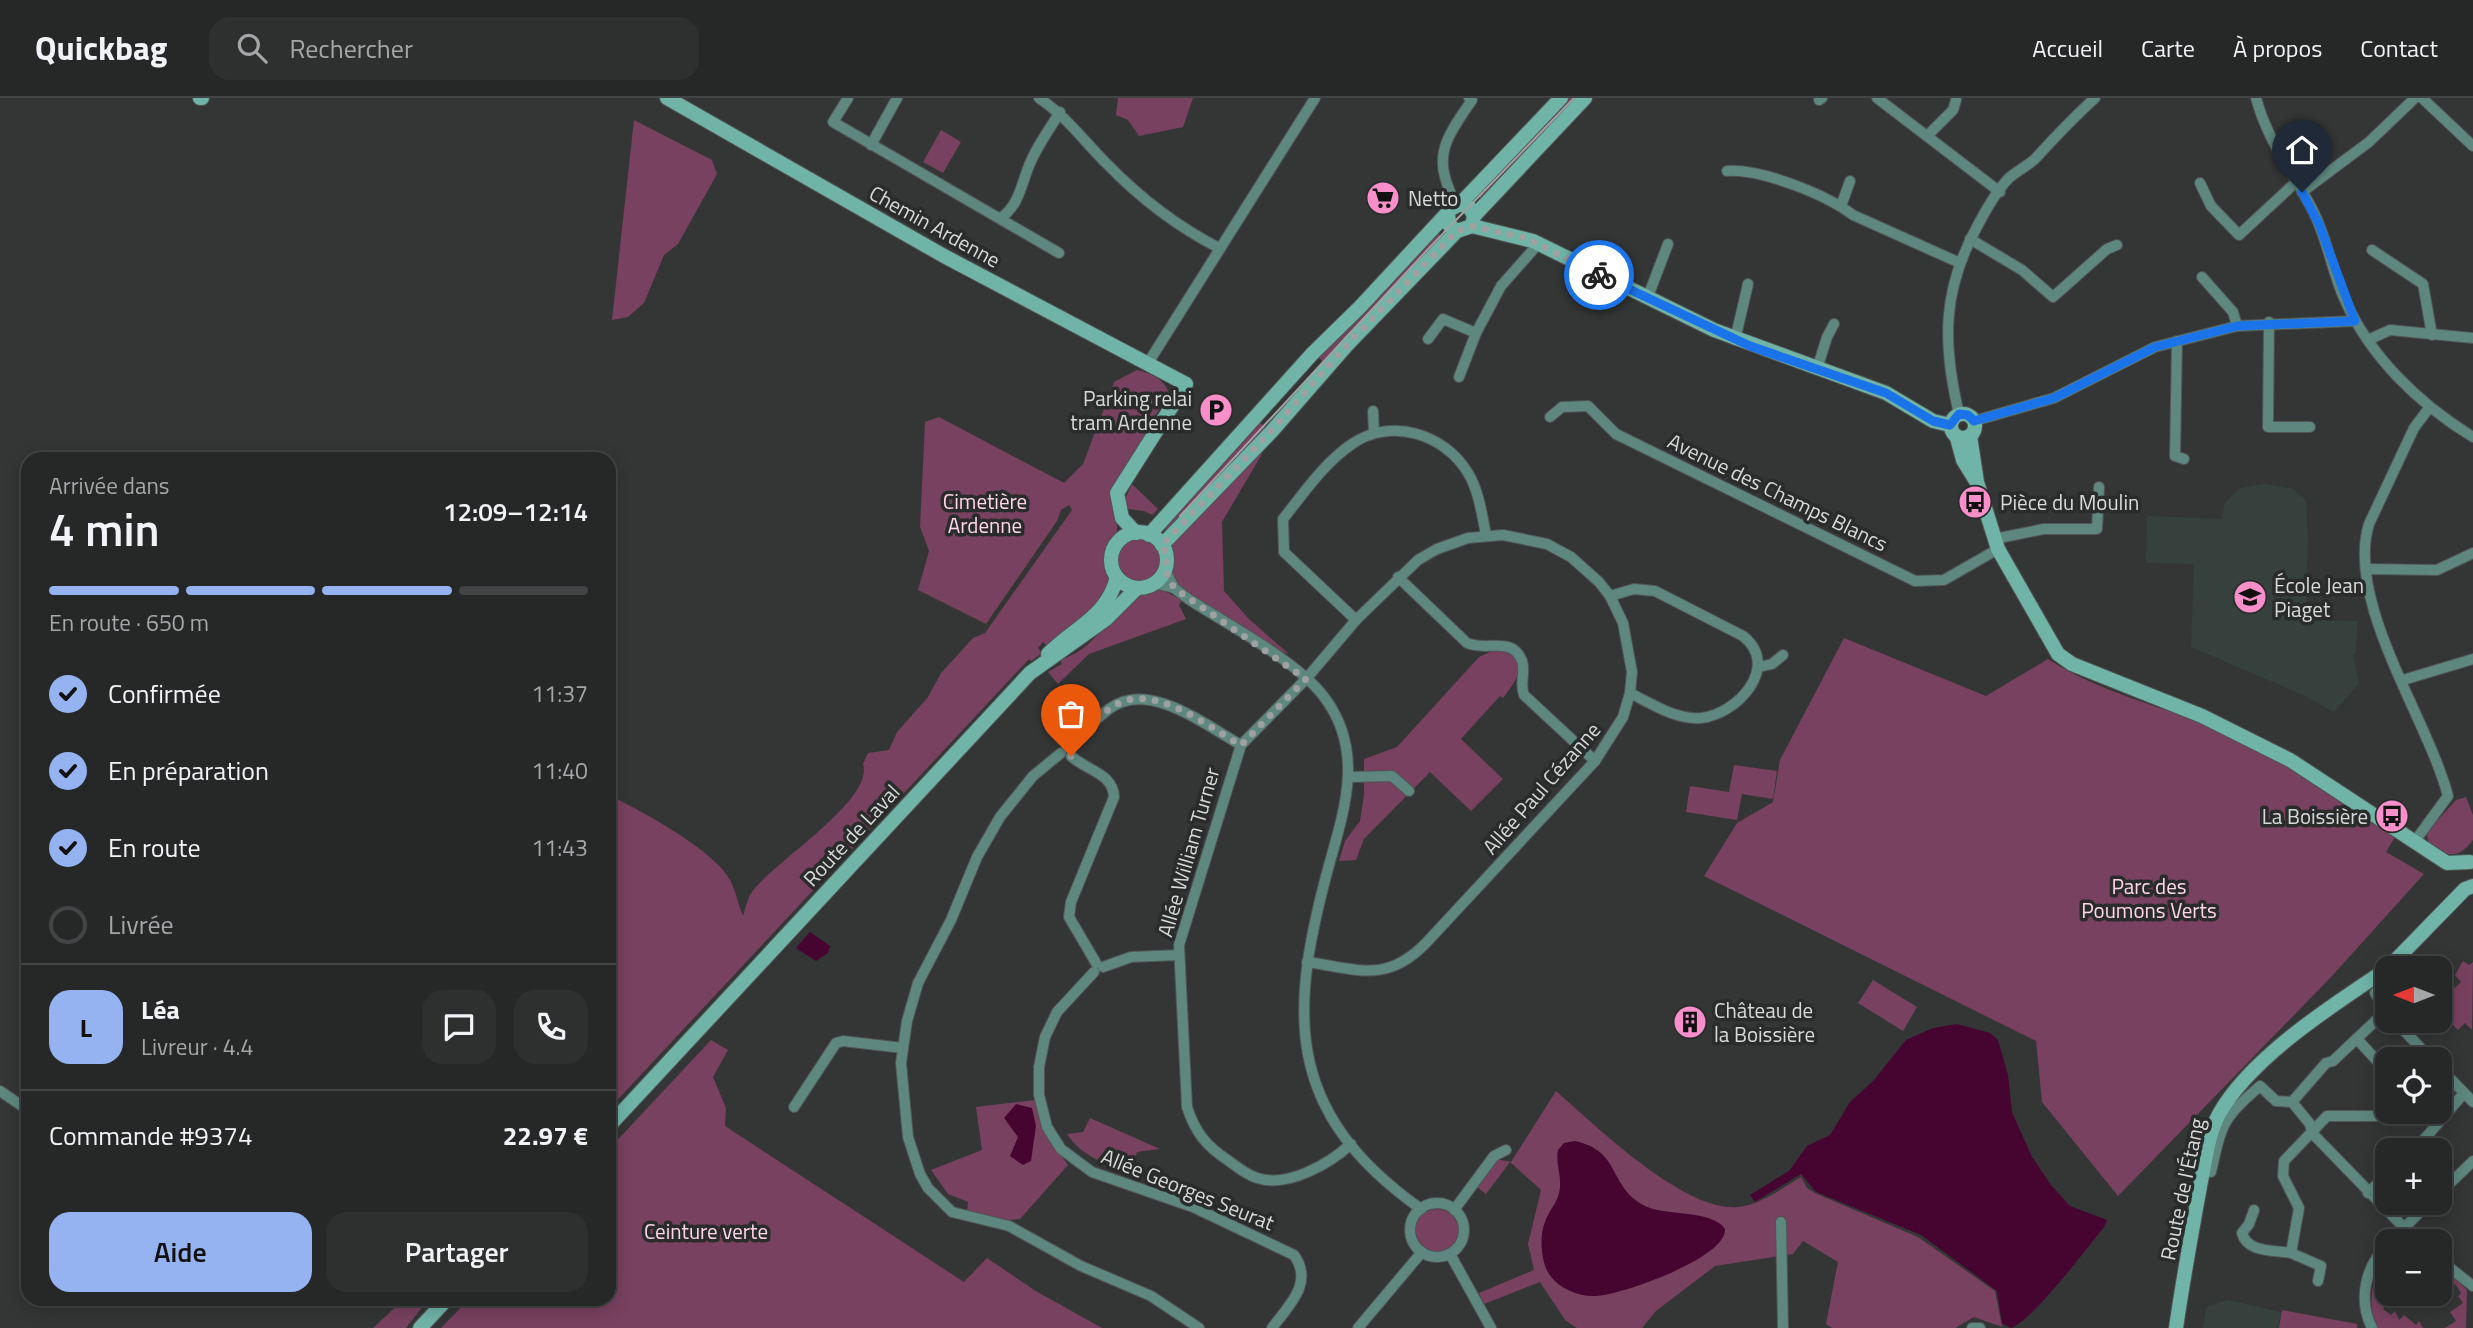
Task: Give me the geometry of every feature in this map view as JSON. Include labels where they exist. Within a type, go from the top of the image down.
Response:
[{"type":"street","name":"Chemin Ardenne","points":[[667,98],[874,217],[1186,384],[1119,488],[1117,503],[1122,517]]},
{"type":"street","points":[[848,98],[833,122],[1059,253]]},
{"type":"street","points":[[871,145],[897,98]]},
{"type":"street","points":[[1039,98],[1060,112],[1105,163],[1141,196],[1219,248]]},
{"type":"street","points":[[1148,363],[1315,98]]},
{"type":"street","points":[[1457,231],[1449,225],[1454,197],[1444,175],[1444,142],[1472,100],[1468,98]]},
{"type":"street","points":[[1120,541],[1142,534],[1247,430],[1258,411],[1561,98]]},
{"type":"street","points":[[1162,545],[1281,420],[1347,345],[1457,231],[1473,221],[1585,98]]},
{"type":"street","points":[[1877,98],[2000,192]]},
{"type":"street","points":[[2077,98],[2085,107]]},
{"type":"street","points":[[2095,98],[2036,157],[2009,178],[1970,239],[1960,263],[1950,301],[1947,344],[1963,460],[1977,482],[1996,544],[2049,642],[2071,664],[2202,716],[2278,754],[2447,863],[2472,864]]},
{"type":"street","points":[[2256,98],[2273,145],[2319,224],[2355,321],[2368,341],[2429,408],[2473,437]]},
{"type":"street","points":[[2200,183],[2211,206],[2239,235],[2299,188],[2370,142],[2416,98]]},
{"type":"street","points":[[2422,98],[2473,146]]},
{"type":"street","points":[[1927,136],[1953,110],[1956,100]]},
{"type":"street","points":[[1001,219],[1010,211],[1023,189],[1027,171],[1060,112]]},
{"type":"street","points":[[1727,171],[1761,174],[1841,206],[1853,215],[1960,263]]},
{"type":"street","points":[[1841,206],[1850,181]]},
{"type":"street","points":[[1453,209],[1470,208],[1473,221]]},
{"type":"street","points":[[1473,221],[1539,243],[1647,299],[1735,340],[1886,393],[1933,421],[1959,428]]},
{"type":"street","points":[[1970,239],[2022,270],[2053,297],[2107,249],[2117,245]]},
{"type":"street","points":[[1459,377],[1476,333],[1501,286],[1539,243]]},
{"type":"street","points":[[1647,299],[1668,243]]},
{"type":"street","points":[[2372,250],[2423,284],[2432,335]]},
{"type":"street","points":[[2202,277],[2233,312],[2237,326]]},
{"type":"street","points":[[1735,340],[1748,284]]},
{"type":"street","points":[[1428,339],[1443,319],[1476,333]]},
{"type":"street","points":[[1959,428],[1968,415],[1974,421],[2054,398],[2146,351],[2177,341],[2237,326],[2355,321]]},
{"type":"street","points":[[2269,323],[2268,427],[2310,427]]},
{"type":"street","points":[[1817,369],[1834,324]]},
{"type":"street","points":[[2368,341],[2390,330],[2473,338]]},
{"type":"street","points":[[2177,341],[2175,456],[2184,459]]},
{"type":"street","name":"Avenue des Champs Blancs","points":[[1550,417],[1562,407],[1588,405],[1616,434],[1915,581],[1944,580],[1996,544]]},
{"type":"street","points":[[2415,841],[2448,796],[2369,602],[2365,541],[2369,524],[2414,428],[2429,408]]},
{"type":"street","points":[[1373,411],[1374,433]]},
{"type":"street","points":[[1356,620],[1284,552],[1283,519],[1351,444],[1374,433],[1398,431],[1420,434],[1450,449],[1469,474],[1486,535]]},
{"type":"street","points":[[1996,544],[2045,529],[2097,529],[2099,487]]},
{"type":"street","points":[[1122,517],[1142,534],[1162,545],[1167,556],[1165,570],[1154,583]]},
{"type":"street","points":[[1030,673],[1064,638],[1104,608],[1112,595],[1117,577],[1112,558],[1120,541],[1122,517]]},
{"type":"street","name":"Allée Paul Cézanne","points":[[1306,679],[1356,620],[1398,577],[1437,549],[1486,535],[1526,538],[1548,544],[1587,569],[1610,596],[1628,640],[1630,693],[1615,733],[1595,761],[1426,943],[1401,965],[1378,971],[1307,962]]},
{"type":"street","points":[[2366,569],[2429,571],[2473,553]]},
{"type":"street","points":[[1165,570],[1174,588]]},
{"type":"street","points":[[1117,577],[1137,588],[1154,583],[1174,588],[1306,679],[1327,700],[1343,731],[1350,777],[1347,800],[1314,920],[1307,962],[1304,1010],[1309,1062],[1316,1090],[1351,1144],[1403,1196],[1422,1209]]},
{"type":"street","points":[[1398,577],[1467,643],[1475,647],[1505,645],[1517,652],[1523,665],[1521,688],[1524,695],[1595,761]]},
{"type":"street","name":"Route de Laval","points":[[616,1118],[1030,673],[1106,619],[1137,588]]},
{"type":"street","points":[[1610,596],[1634,589],[1655,591],[1743,636],[1755,650],[1759,667],[1753,684],[1716,715],[1700,718],[1673,714],[1630,693]]},
{"type":"street","points":[[1759,667],[1772,664],[1783,655]]},
{"type":"street","points":[[2403,680],[2473,660]]},
{"type":"street","name":"Allée William Turner","points":[[1306,679],[1241,745],[1185,920],[1180,955],[1186,1107],[1193,1126],[1212,1150],[1255,1177],[1277,1180],[1312,1169],[1351,1144]]},
{"type":"street","points":[[1199,1328],[1151,1296],[1080,1266],[1009,1226],[968,1217],[942,1205],[920,1174],[908,1136],[901,1091],[903,1048],[918,983],[951,920],[976,857],[1000,817],[1019,792],[1067,752],[1109,708],[1139,697],[1160,702],[1241,745]]},
{"type":"street","points":[[1067,752],[1111,781],[1114,788],[1114,797],[1071,902],[1069,917],[1098,967],[1130,957],[1180,955]]},
{"type":"street","points":[[1350,777],[1392,776],[1409,791]]},
{"type":"street","name":"Route de l'Étang","points":[[2400,956],[2469,887],[2472,864]]},
{"type":"street","name":"Allée Georges Seurat","points":[[1098,967],[1057,1012],[1045,1037],[1039,1067],[1039,1096],[1047,1127],[1061,1149],[1092,1172],[1193,1207],[1294,1255],[1301,1265],[1301,1289],[1272,1328]]},
{"type":"street","name":"Route de l'Étang","points":[[2176,1328],[2192,1224],[2210,1136],[2220,1114],[2265,1062],[2310,1024],[2375,977]]},
{"type":"street","points":[[2292,1102],[2326,1063],[2333,1061],[2375,1023]]},
{"type":"street","points":[[2406,1033],[2420,1047]]},
{"type":"street","points":[[2357,1039],[2375,1059]]},
{"type":"street","points":[[794,1107],[836,1043],[843,1041],[903,1048]]},
{"type":"street","points":[[2452,1082],[2473,1102]]},
{"type":"street","points":[[2211,1172],[2220,1132],[2229,1112],[2260,1086],[2276,1101],[2292,1102],[2309,1124],[2312,1133],[2403,1228],[2416,1215]]},
{"type":"street","points":[[0,1091],[21,1105]]},
{"type":"street","points":[[2425,1138],[2464,1093]]},
{"type":"street","points":[[2291,1253],[2299,1208],[2283,1176],[2284,1161],[2327,1116],[2375,1116]]},
{"type":"street","points":[[1456,1207],[1494,1156],[1506,1150]]},
{"type":"street","points":[[2452,1181],[2473,1161]]},
{"type":"street","points":[[2368,1193],[2375,1186]]},
{"type":"street","points":[[1439,1204],[1456,1207],[1463,1222],[1464,1233],[1459,1247],[1450,1254],[1434,1257],[1422,1252],[1413,1241],[1411,1231],[1414,1217],[1422,1209],[1439,1204]]},
{"type":"street","points":[[2253,1210],[2249,1224],[2242,1233],[2244,1240],[2250,1246],[2291,1253],[2321,1266],[2318,1281]]},
{"type":"street","points":[[1781,1222],[1783,1328]]},
{"type":"street","points":[[1358,1328],[1422,1252]]},
{"type":"street","points":[[1450,1254],[1491,1328]]},
{"type":"street","points":[[2372,1328],[2365,1311],[2366,1281],[2375,1261]]},
{"type":"street","points":[[2452,1270],[2473,1286]]},
{"type":"street","points":[[420,1328],[437,1306]]},
{"type":"street","points":[[1972,1328],[1980,1328]]},
{"type":"shaded area","name":"École Jean Piaget","points":[[2265,484],[2293,489],[2306,500],[2306,620],[2357,621],[2356,653],[2353,655],[2359,683],[2334,712],[2303,695],[2191,647],[2194,564],[2146,563],[2147,516],[2221,519],[2225,503],[2240,488]]},
{"type":"shaded area","points":[[810,932],[830,946],[828,953],[816,961],[796,948]]},
{"type":"shaded area","points":[[1957,1024],[1990,1033],[1998,1040],[2008,1075],[2012,1112],[2032,1157],[2051,1185],[2070,1206],[2107,1220],[2045,1299],[2011,1328],[2002,1323],[1997,1291],[1921,1235],[1816,1192],[1801,1174],[1755,1202],[1750,1195],[1789,1171],[1807,1146],[1830,1135],[1850,1102],[1873,1081],[1906,1040],[1933,1028]]},
{"type":"shaded area","points":[[1016,1104],[1032,1108],[1036,1126],[1031,1161],[1023,1165],[1010,1156],[1018,1137],[1004,1118]]},
{"type":"shaded area","points":[[1575,1141],[1600,1152],[1608,1160],[1624,1188],[1643,1205],[1652,1209],[1710,1218],[1725,1229],[1721,1240],[1692,1263],[1627,1289],[1590,1296],[1564,1288],[1546,1269],[1542,1234],[1546,1218],[1559,1193],[1558,1150],[1564,1143]]},
{"type":"shaded area","points":[[2228,1300],[2281,1312],[2278,1328],[2203,1328],[2206,1307]]},
{"type":"green space","points":[[1118,98],[1193,98],[1183,127],[1139,136],[1128,120],[1116,115]]},
{"type":"green space","points":[[1566,98],[1576,98],[1481,199],[1476,194]]},
{"type":"green space","points":[[634,120],[712,160],[717,174],[678,244],[664,255],[644,303],[628,317],[612,320]]},
{"type":"green space","points":[[941,130],[961,142],[943,173],[923,162]]},
{"type":"green space","points":[[1436,231],[1443,238],[1325,364],[1318,357]]},
{"type":"green space","name":"Cimetière Ardenne","points":[[1137,370],[1161,381],[1169,395],[1144,432],[1147,436],[1117,483],[1117,531],[1105,553],[1110,580],[1106,598],[1047,646],[1043,642],[1038,648],[1042,653],[1031,661],[1029,659],[616,1102],[616,799],[675,832],[721,868],[730,880],[743,916],[750,895],[760,883],[837,814],[853,796],[862,779],[863,764],[868,753],[889,750],[897,732],[928,697],[941,673],[973,638],[985,633],[1072,510],[1069,505],[1061,510],[1057,521],[986,624],[918,590],[929,551],[920,527],[925,422],[939,417],[1064,483],[1083,464],[1114,382]]},
{"type":"green space","points":[[1258,421],[1265,427],[1169,531],[1161,525]]},
{"type":"green space","points":[[1259,450],[1262,454],[1222,522],[1224,591],[1250,620],[1289,654],[1210,610],[1183,589],[1172,572],[1172,542]]},
{"type":"green space","points":[[1132,484],[1158,509],[1152,515],[1128,509],[1125,499]]},
{"type":"green space","points":[[1139,538],[1155,544],[1161,560],[1155,576],[1139,582],[1123,576],[1117,560],[1123,544]]},
{"type":"green space","points":[[1162,590],[1182,600],[1179,605],[1186,619],[1089,654],[1058,684],[1048,672],[1062,664],[1060,660],[1083,648],[1135,597]]},
{"type":"green space","name":"Parc des Poumons Verts","points":[[1844,638],[1986,696],[2048,659],[2089,681],[2199,722],[2267,753],[2311,779],[2395,837],[2386,852],[2424,874],[2332,976],[2118,1196],[2042,1102],[2036,1041],[1704,876],[1737,823],[1773,802],[1780,760]]},
{"type":"green space","points":[[1498,648],[1514,658],[1518,664],[1517,676],[1503,698],[1500,696],[1461,739],[1503,779],[1471,811],[1430,772],[1364,839],[1356,860],[1339,861],[1345,841],[1360,821],[1364,795],[1364,759],[1397,747],[1479,657]]},
{"type":"green space","points":[[1734,765],[1777,771],[1773,799],[1742,794],[1737,820],[1686,812],[1690,786],[1729,792]]},
{"type":"green space","points":[[2466,797],[2473,815],[2473,840],[2459,853],[2454,854],[2431,848],[2426,833],[2456,800]]},
{"type":"green space","points":[[2463,961],[2469,965],[2473,962],[2472,1030],[2465,1023],[2458,1030],[2452,1024],[2452,986],[2455,988],[2461,982],[2455,975]]},
{"type":"green space","points":[[1873,980],[1917,1007],[1903,1031],[1858,1003]]},
{"type":"green space","name":"Ceinture verte","points":[[711,1040],[728,1050],[713,1077],[726,1108],[725,1126],[964,1282],[987,1258],[1034,1290],[1102,1328],[441,1328],[462,1306],[616,1306],[616,1142]]},
{"type":"green space","points":[[1556,1091],[1642,1164],[1692,1196],[1716,1205],[1747,1206],[1801,1177],[1807,1188],[1817,1194],[1918,1237],[1995,1291],[2002,1327],[1974,1317],[1955,1328],[1832,1328],[1826,1324],[1838,1262],[1803,1241],[1793,1254],[1715,1266],[1656,1311],[1642,1328],[1577,1328],[1565,1320],[1540,1282],[1484,1304],[1479,1293],[1534,1270],[1528,1244],[1541,1190],[1510,1162],[1486,1194],[1477,1187],[1496,1159],[1511,1162]]},
{"type":"green space","points":[[1035,1100],[1052,1143],[1068,1165],[1020,1219],[1009,1220],[967,1211],[968,1202],[948,1194],[931,1170],[982,1150],[976,1107]]},
{"type":"green space","points":[[1090,1118],[1160,1149],[1137,1152],[1130,1173],[1103,1162],[1087,1154],[1067,1134],[1083,1132]]},
{"type":"green space","points":[[1437,1209],[1453,1215],[1459,1231],[1453,1247],[1437,1253],[1421,1247],[1415,1231],[1421,1215]]},
{"type":"green space","points":[[2452,1276],[2467,1290],[2466,1328],[2445,1328],[2456,1321],[2450,1312],[2463,1303],[2455,1284],[2452,1286]]},
{"type":"green space","points":[[2375,1279],[2375,1306],[2385,1306],[2383,1309],[2391,1315],[2395,1311],[2399,1320],[2404,1315],[2416,1325],[2419,1321],[2423,1328],[2377,1328],[2371,1299]]},
{"type":"green space","points":[[397,1306],[423,1306],[406,1328],[373,1328]]},
{"type":"green space","points":[[2282,1310],[2357,1324],[2357,1328],[2279,1328]]},
{"type":"tram line","points":[[1180,516],[1431,246],[1574,98]]},
{"type":"way so far","points":[[1071,756],[1073,750],[1070,746],[1109,708],[1139,697],[1167,705],[1241,745],[1306,679],[1174,588],[1165,570],[1167,556],[1162,545],[1272,430],[1347,345],[1457,231],[1463,232],[1472,226],[1526,238],[1599,275]]},
{"type":"place","name":"Netto","points":[[1383,198]]},
{"type":"place","name":"Parking relai tram Ardenne","points":[[1216,410]]},
{"type":"place","name":"Pièce du Moulin","points":[[1975,502]]},
{"type":"place","name":"École Jean Piaget","points":[[2250,597]]},
{"type":"place","name":"La Boissière","points":[[2392,816]]},
{"type":"place","name":"Château de la Boissière","points":[[1690,1022]]},
{"type":"route","points":[[1599,275],[1750,346],[1886,393],[1933,421],[1950,425],[1953,418],[1959,414],[1968,415],[1974,421],[2054,398],[2155,347],[2237,326],[2355,321],[2343,296],[2319,224],[2302,192]]}]
